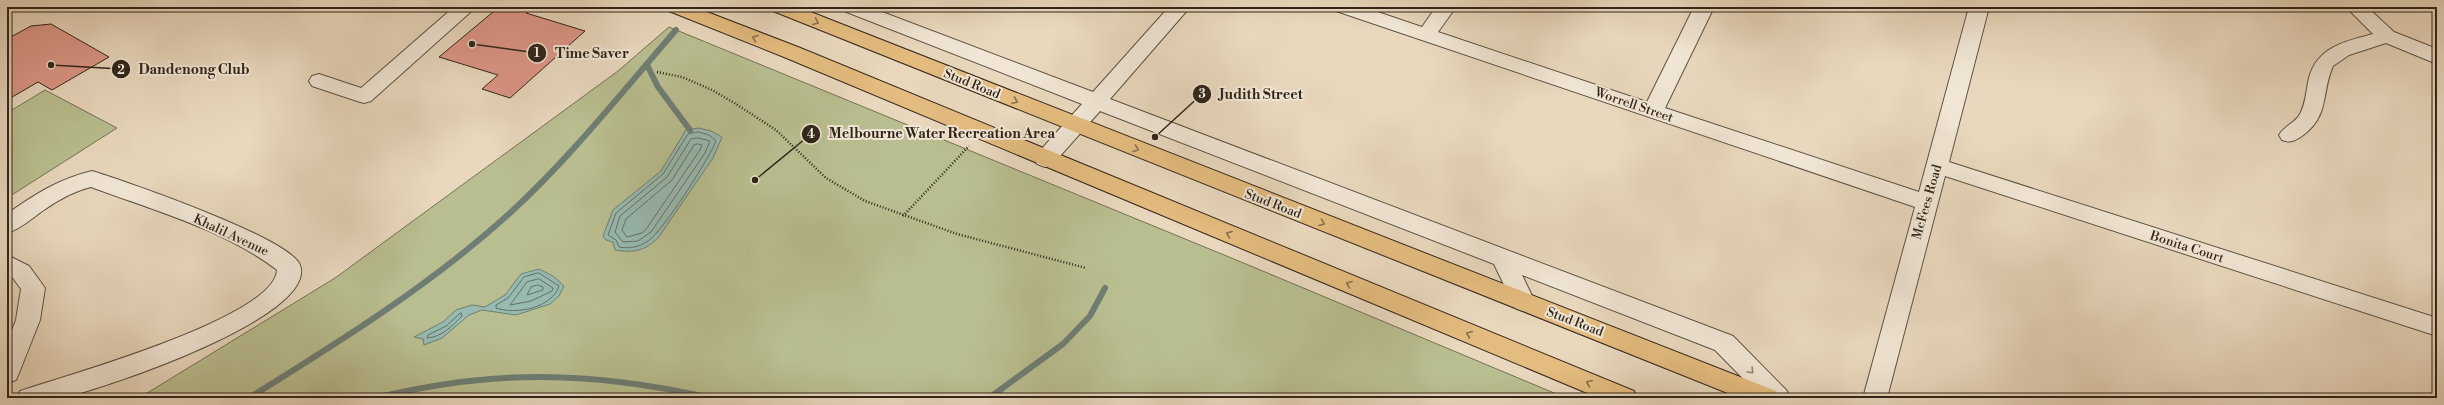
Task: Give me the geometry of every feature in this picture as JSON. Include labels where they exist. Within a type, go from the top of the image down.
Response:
[{"type":"highway","points":[[676,7],[1625,398]]},
{"type":"highway","name":"Stud Road","points":[[780,7],[1074,125],[1767,398]]},
{"type":"street","points":[[319,81],[364,96],[466,7]]},
{"type":"street","points":[[851,7],[1724,343],[1778,398]]},
{"type":"street","points":[[1045,159],[1180,7]]},
{"type":"street","name":"Worrell Street","points":[[1343,7],[1926,203]]},
{"type":"street","points":[[1426,35],[1446,7]]},
{"type":"street","points":[[1653,112],[1704,7]]},
{"type":"street","name":"McFees Road","points":[[1875,398],[1979,7]]},
{"type":"street","points":[[2356,7],[2387,36],[2437,57]]},
{"type":"street","points":[[2289,135],[2307,120],[2313,110],[2322,69],[2328,59],[2342,50],[2387,36]]},
{"type":"street","name":"Bonita Court","points":[[1937,166],[2437,327]]},
{"type":"street","name":"Khalil Avenue","points":[[7,225],[38,203],[72,184],[92,179],[182,212],[262,246],[289,266],[288,280],[276,296],[251,313],[204,337],[190,344],[29,398]]},
{"type":"street","points":[[1503,258],[1523,302]]},
{"type":"street","points":[[7,264],[21,272],[33,288],[28,320],[7,373]]},
{"type":"path","points":[[657,72],[682,77],[712,90],[736,104],[776,130],[826,178],[865,201],[903,216],[957,234],[1086,268]]},
{"type":"path","points":[[903,216],[982,132]]},
{"type":"green space","points":[[669,27],[1246,264],[1566,398],[139,398],[335,278],[618,71]]},
{"type":"green space","points":[[45,90],[117,128],[7,198],[7,113]]},
{"type":"water","points":[[699,128],[711,131],[722,137],[713,158],[658,238],[648,246],[638,250],[615,250],[613,242],[606,240],[603,236],[613,210],[661,171],[686,130]]},
{"type":"water","points":[[539,269],[553,276],[564,286],[559,296],[550,304],[516,315],[482,310],[469,315],[442,338],[424,345],[423,339],[414,337],[443,322],[456,310],[472,305],[485,307],[505,295],[521,274]]},
{"type":"building","points":[[499,7],[534,7],[526,13],[585,31],[510,98],[482,89],[498,75],[439,57]]},
{"type":"building","points":[[51,24],[109,57],[52,90],[38,82],[7,100],[7,39],[31,26]]},
{"type":"waterway","points":[[249,398],[384,312],[480,239],[510,213],[554,170],[676,30]]},
{"type":"waterway","points":[[647,65],[658,87],[690,130]]},
{"type":"waterway","points":[[989,398],[1063,344],[1090,316],[1105,288]]},
{"type":"waterway","points":[[375,398],[461,382],[502,378],[543,377],[584,378],[625,383],[667,389],[711,398]]},
{"type":"place","name":"Time Saver","points":[[472,44]]},
{"type":"place","name":"Dandenong Club","points":[[51,65]]},
{"type":"place","name":"Judith Street","points":[[1155,137]]},
{"type":"place","name":"Melbourne Water Recreation Area","points":[[755,180]]}]
